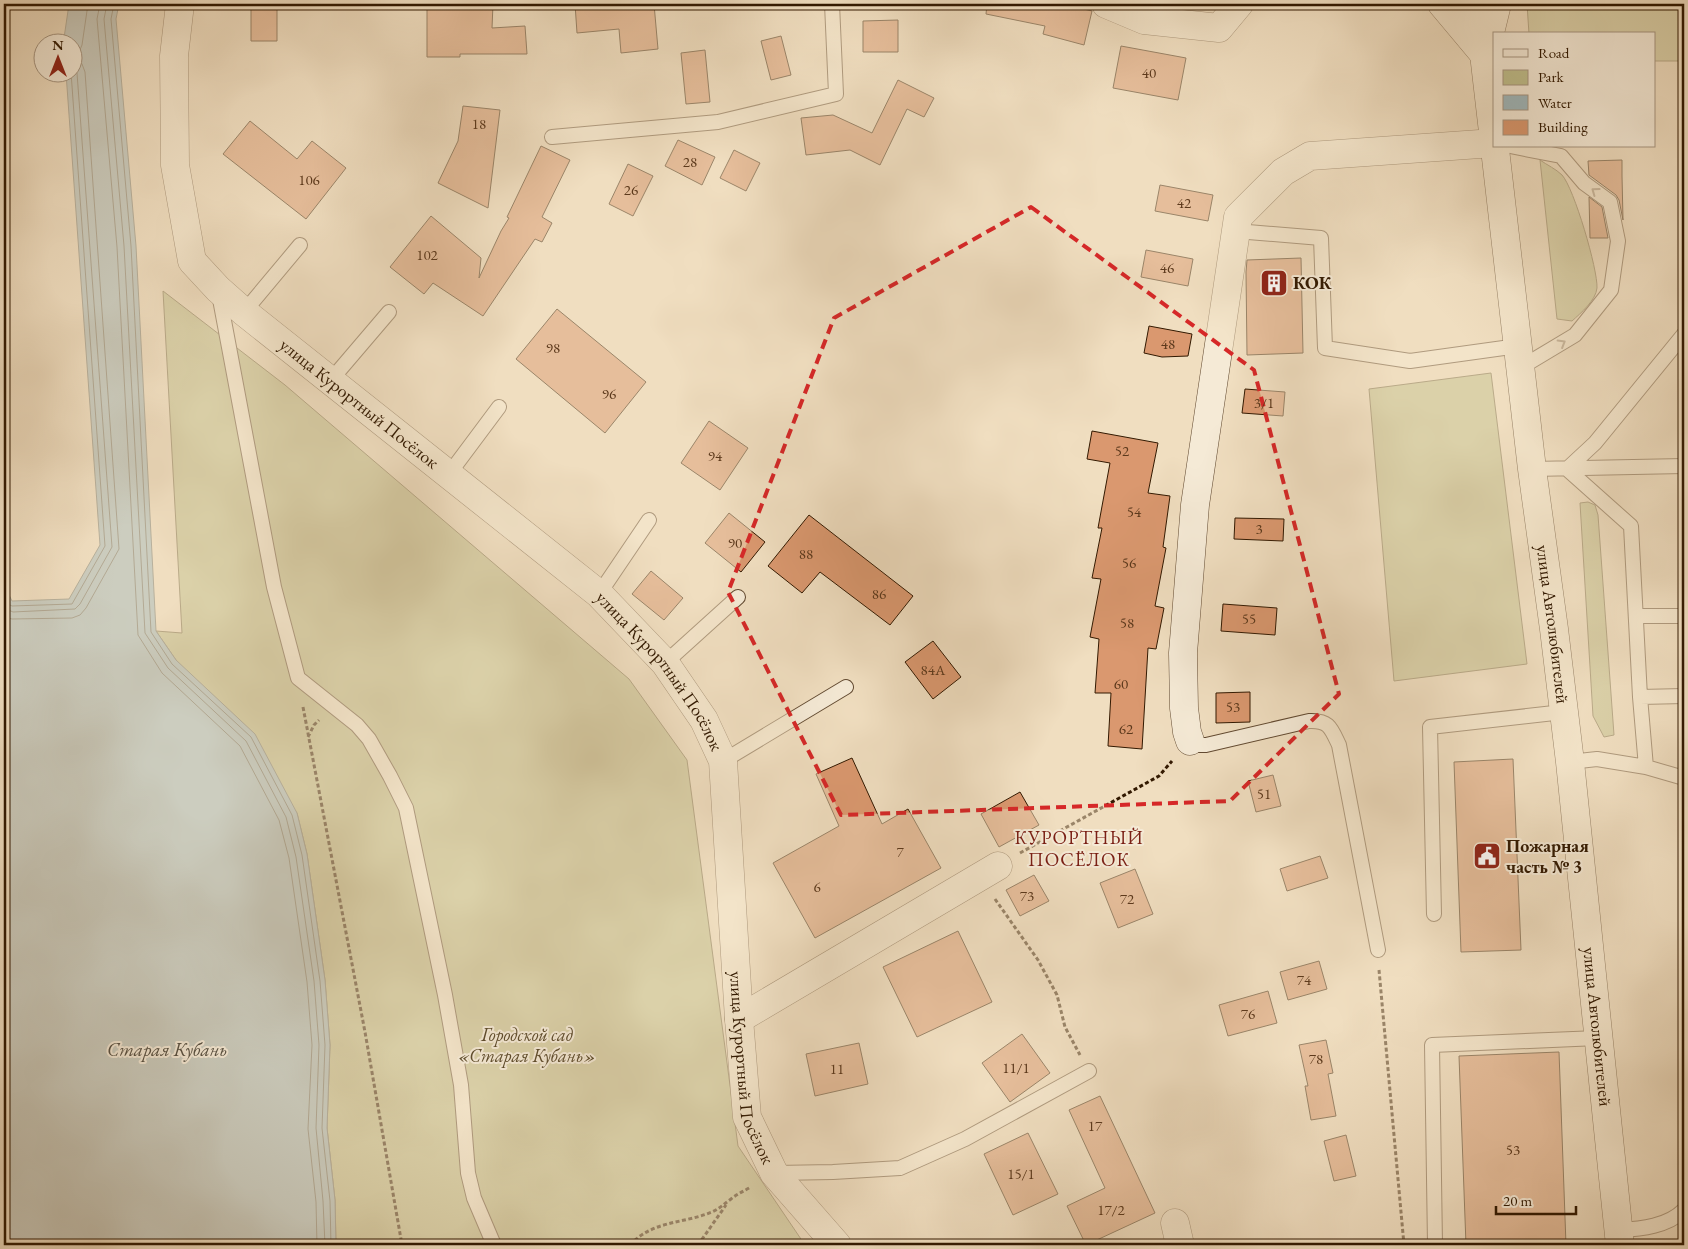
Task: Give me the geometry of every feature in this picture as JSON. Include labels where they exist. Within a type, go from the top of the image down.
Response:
[{"type":"street","name":"улица Курортный Посёлок","points":[[180,4],[174,56],[175,165],[192,260],[218,289],[244,312],[599,594],[665,663],[704,720],[723,760],[746,1116],[774,1173],[837,1245]]},
{"type":"street","points":[[1106,4],[1144,20],[1219,28],[1239,4]]},
{"type":"street","points":[[1442,4],[1484,54]]},
{"type":"street","name":"улица Автолюбителей","points":[[1476,4],[1493,134]]},
{"type":"street","points":[[1484,54],[1497,4]]},
{"type":"street","points":[[1190,741],[1184,708],[1183,653],[1196,505],[1238,217],[1283,172],[1310,156],[1493,143]]},
{"type":"street","name":"улица Автолюбителей","points":[[1495,148],[1532,470],[1570,762],[1620,1238]]},
{"type":"street","points":[[739,1019],[989,870]]},
{"type":"lane","points":[[552,137],[718,122],[836,94],[832,4]]},
{"type":"lane","points":[[1236,231],[1321,238],[1326,348],[1410,361],[1519,357],[1575,335],[1611,290],[1618,241],[1610,202],[1584,183],[1561,156],[1520,148]]},
{"type":"lane","points":[[244,312],[300,245]]},
{"type":"lane","points":[[218,289],[274,587],[298,678],[357,725],[369,739],[406,808],[445,996],[459,1076],[468,1173],[474,1198],[494,1245]]},
{"type":"lane","points":[[331,380],[389,312]]},
{"type":"lane","points":[[1567,469],[1595,443],[1684,334]]},
{"type":"lane","points":[[449,474],[499,407]]},
{"type":"lane","points":[[1532,470],[1684,466]]},
{"type":"lane","points":[[1567,469],[1631,526],[1640,697],[1646,767]]},
{"type":"lane","points":[[599,594],[649,520]]},
{"type":"lane","points":[[665,663],[738,597]]},
{"type":"lane","points":[[1637,616],[1684,616]]},
{"type":"lane","points":[[723,760],[846,687]]},
{"type":"lane","points":[[1640,697],[1684,696]]},
{"type":"lane","points":[[1434,914],[1430,727],[1563,712]]},
{"type":"lane","points":[[1190,741],[1198,745],[1206,745],[1309,721],[1320,720],[1330,726],[1339,745],[1378,950]]},
{"type":"lane","points":[[1570,762],[1597,759],[1646,767],[1684,778]]},
{"type":"lane","points":[[1435,1245],[1432,1045],[1598,1038]]},
{"type":"lane","points":[[774,1173],[900,1168],[965,1140],[1089,1071]]},
{"type":"lane","points":[[1620,1238],[1676,1218],[1684,1210]]},
{"type":"path","points":[[298,678],[365,1032],[402,1245]]},
{"type":"path","points":[[1089,1071],[1065,1027],[1057,996],[1038,960],[1001,909],[989,870],[1159,776],[1190,741]]},
{"type":"path","points":[[1378,950],[1404,1245]]},
{"type":"path","points":[[630,1245],[637,1238],[657,1226],[710,1213],[722,1207],[731,1199],[774,1173]]},
{"type":"path","points":[[698,1245],[731,1199]]},
{"type":"highlighted area","points":[[1031,207],[1254,370],[1339,694],[1230,801],[841,815],[728,592],[834,318]]},
{"type":"green space","points":[[1527,4],[1684,4],[1684,61],[1656,61],[1656,32],[1529,32]]},
{"type":"green space","points":[[1540,160],[1560,173],[1567,183],[1579,212],[1594,265],[1596,293],[1588,306],[1572,321],[1557,319]]},
{"type":"green space","name":"Городской сад «Старая Кубань»","points":[[163,291],[285,385],[629,679],[687,760],[738,1146],[805,1245],[336,1245],[335,1200],[327,1128],[330,1045],[325,980],[307,854],[297,813],[176,660],[156,631],[182,633]]},
{"type":"green space","points":[[1491,373],[1527,664],[1394,681],[1369,389]]},
{"type":"green space","points":[[1588,502],[1595,505],[1598,515],[1614,735],[1604,737],[1593,716],[1580,503]]},
{"type":"water","name":"Старая Кубань","points":[[69,4],[119,4],[116,19],[136,246],[156,631],[176,660],[255,734],[297,813],[307,854],[325,980],[330,1045],[327,1128],[335,1200],[336,1245],[4,1245],[4,585],[12,601],[69,599],[100,545],[67,82],[82,82],[82,32],[65,32]]},
{"type":"building","points":[[427,4],[493,4],[492,28],[525,26],[527,54],[460,54],[460,57],[427,57]]},
{"type":"building","points":[[575,4],[654,4],[658,49],[621,53],[619,29],[577,33]]},
{"type":"building","points":[[987,4],[1063,4],[1092,11],[1084,45],[1043,34],[1045,26],[986,14]]},
{"type":"building","points":[[251,7],[277,7],[277,41],[251,41]]},
{"type":"building","points":[[898,20],[898,52],[863,52],[863,21]]},
{"type":"building","points":[[781,36],[791,75],[771,80],[761,41]]},
{"type":"building","points":[[1121,46],[1186,58],[1178,100],[1113,88]]},
{"type":"building","points":[[705,50],[710,102],[686,104],[681,53]]},
{"type":"building","points":[[898,80],[934,98],[924,117],[907,109],[880,165],[850,150],[806,155],[801,118],[833,115],[872,133]]},
{"type":"building","points":[[463,106],[500,110],[488,208],[438,183],[458,141]]},
{"type":"building","points":[[250,121],[297,159],[312,141],[346,168],[306,219],[223,154]]},
{"type":"building","points":[[678,140],[715,157],[702,185],[665,166]]},
{"type":"building","points":[[541,146],[570,160],[542,217],[552,223],[542,242],[535,239],[483,316],[433,283],[424,294],[390,267],[431,216],[481,258],[479,278],[509,218],[507,217]]},
{"type":"building","points":[[734,150],[760,163],[746,191],[720,178]]},
{"type":"building","points":[[1622,160],[1623,220],[1619,200],[1616,195],[1589,175],[1588,161]]},
{"type":"building","points":[[628,164],[653,176],[633,216],[609,204]]},
{"type":"building","points":[[1160,185],[1213,195],[1208,221],[1155,211]]},
{"type":"building","points":[[1589,197],[1602,207],[1608,238],[1590,238]]},
{"type":"building","points":[[1146,250],[1193,259],[1188,286],[1141,277]]},
{"type":"building","name":"КОК","points":[[1301,258],[1303,353],[1247,355],[1247,260]]},
{"type":"building","points":[[557,309],[646,382],[605,433],[516,359]]},
{"type":"building","points":[[1149,326],[1192,334],[1188,356],[1162,357],[1144,353]]},
{"type":"building","points":[[1245,389],[1285,392],[1283,416],[1242,413]]},
{"type":"building","points":[[709,421],[748,448],[720,490],[681,463]]},
{"type":"building","points":[[1092,431],[1158,443],[1148,493],[1170,496],[1163,547],[1166,548],[1155,606],[1164,608],[1156,649],[1148,648],[1142,749],[1108,746],[1111,693],[1095,693],[1099,639],[1090,637],[1101,579],[1092,578],[1102,528],[1098,528],[1110,463],[1087,459]]},
{"type":"building","points":[[729,513],[765,542],[741,572],[705,543]]},
{"type":"building","points":[[809,515],[913,596],[890,625],[820,572],[802,593],[768,566]]},
{"type":"building","points":[[1235,518],[1284,519],[1283,541],[1234,539]]},
{"type":"building","points":[[651,571],[683,598],[664,620],[632,594]]},
{"type":"building","points":[[1223,604],[1277,608],[1275,635],[1221,631]]},
{"type":"building","points":[[933,641],[961,677],[933,699],[905,662]]},
{"type":"building","points":[[1250,692],[1250,722],[1216,723],[1216,693]]},
{"type":"building","points":[[852,758],[882,824],[908,809],[941,868],[815,938],[773,863],[839,826],[816,774]]},
{"type":"building","name":"Пожарная часть № 3","points":[[1513,759],[1521,950],[1461,952],[1454,762]]},
{"type":"building","points":[[1273,775],[1281,806],[1256,812],[1248,781]]},
{"type":"building","points":[[1020,792],[1039,825],[999,847],[981,814]]},
{"type":"building","points":[[1320,856],[1328,878],[1287,891],[1280,869]]},
{"type":"building","points":[[1135,869],[1153,914],[1118,928],[1100,883]]},
{"type":"building","points":[[1034,875],[1049,901],[1020,916],[1006,890]]},
{"type":"building","points":[[958,931],[992,1002],[917,1037],[883,967]]},
{"type":"building","points":[[1319,961],[1327,989],[1288,1000],[1280,972]]},
{"type":"building","points":[[1268,991],[1277,1023],[1228,1036],[1219,1005]]},
{"type":"building","points":[[1022,1034],[1050,1073],[1010,1102],[982,1063]]},
{"type":"building","points":[[1326,1040],[1333,1073],[1328,1074],[1336,1116],[1311,1120],[1305,1086],[1308,1086],[1299,1045]]},
{"type":"building","points":[[859,1043],[868,1084],[815,1096],[806,1054]]},
{"type":"building","points":[[1559,1052],[1566,1245],[1466,1245],[1459,1056]]},
{"type":"building","points":[[1100,1096],[1155,1213],[1086,1245],[1067,1206],[1105,1188],[1069,1110]]},
{"type":"building","points":[[1028,1133],[1058,1194],[1013,1215],[984,1154]]},
{"type":"building","points":[[1346,1135],[1356,1176],[1334,1181],[1324,1141]]},
{"type":"place","name":"КОК","points":[[1274,283]]},
{"type":"place","name":"Пожарная часть № 3","points":[[1487,856]]},
{"type":"district","name":"КУРОРТНЫЙ ПОСЁЛОК","points":[[1079,848]]}]
